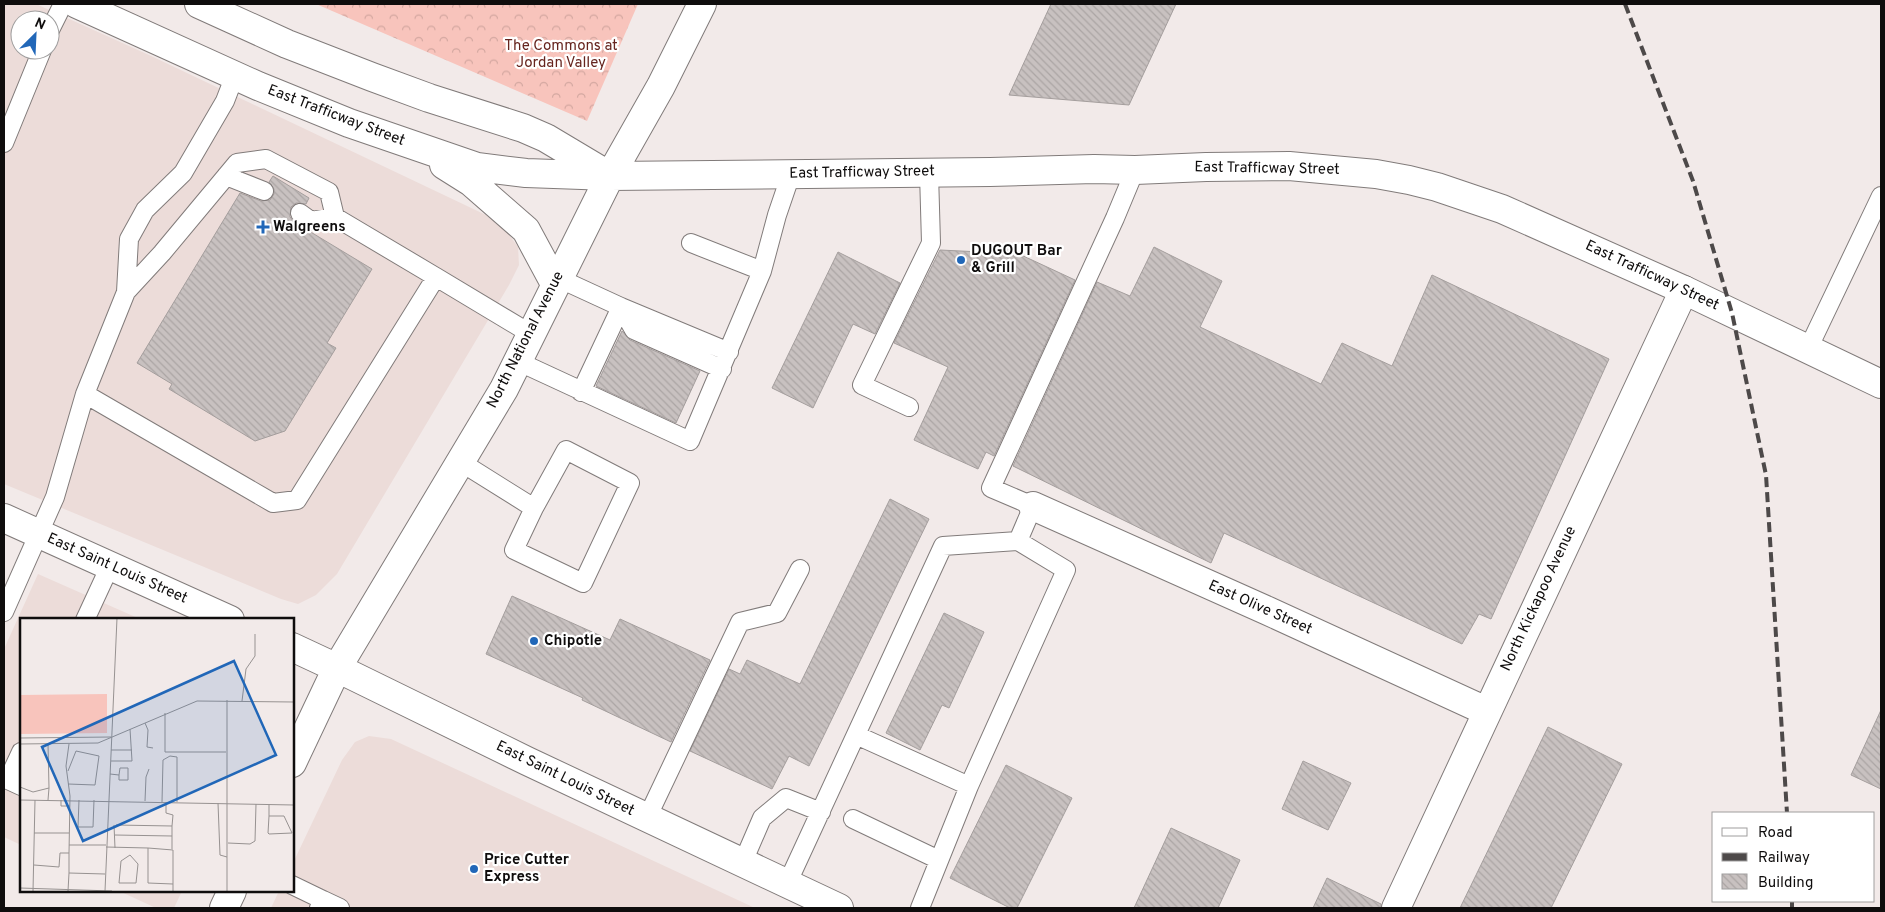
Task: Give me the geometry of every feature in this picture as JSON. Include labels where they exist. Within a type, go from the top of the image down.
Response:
[{"type":"main road","name":"East Trafficway Street","points":[[77,4],[236,76],[349,123],[477,167],[526,173],[610,176],[1135,170],[1289,166],[1336,169],[1409,180],[1502,208],[1684,290],[1881,384]]},
{"type":"main road","points":[[199,4],[287,44],[364,74],[428,98],[530,131],[546,138],[610,176]]},
{"type":"main road","name":"North National Avenue","points":[[294,759],[337,668],[459,461],[504,389],[556,281],[610,176],[661,86],[702,4]]},
{"type":"main road","points":[[408,144],[470,182],[526,230],[556,281]]},
{"type":"main road","name":"North Kickapoo Avenue","points":[[1396,908],[1486,711],[1684,290]]},
{"type":"main road","name":"East Olive Street","points":[[1033,506],[1486,711]]},
{"type":"main road","name":"East Saint Louis Street","points":[[4,518],[226,618]]},
{"type":"main road","name":"East Saint Louis Street","points":[[294,649],[743,862],[787,884],[822,905]]},
{"type":"main road","points":[[224,908],[232,892]]},
{"type":"lane","points":[[4,142],[38,60]]},
{"type":"lane","points":[[4,612],[10,583],[39,534],[55,497],[85,394],[126,292],[129,239],[145,210],[184,173],[225,101],[236,76]]},
{"type":"lane","points":[[126,292],[162,253],[237,163],[266,159],[329,192],[335,217]]},
{"type":"lane","points":[[1018,541],[1033,506],[991,488],[1116,218],[1135,170]]},
{"type":"lane","points":[[909,407],[862,385],[931,243],[929,173]]},
{"type":"lane","points":[[517,361],[690,441],[762,271],[777,214],[791,174]]},
{"type":"lane","points":[[226,176],[264,191]]},
{"type":"lane","points":[[1808,349],[1881,196]]},
{"type":"lane","points":[[300,213],[311,221],[335,217],[531,334]]},
{"type":"lane","points":[[691,242],[762,271]]},
{"type":"lane","points":[[85,394],[273,503],[297,500],[436,277]]},
{"type":"lane","points":[[556,281],[728,352]]},
{"type":"lane","points":[[621,307],[634,330],[722,369]]},
{"type":"lane","points":[[581,392],[621,307]]},
{"type":"lane","points":[[566,450],[630,483],[583,583],[514,550],[534,508],[566,450]]},
{"type":"lane","points":[[459,461],[534,508]]},
{"type":"lane","points":[[787,884],[943,546],[1018,541],[1066,570],[969,786],[920,908]]},
{"type":"lane","points":[[86,618],[110,566]]},
{"type":"lane","points":[[647,818],[740,622],[777,613],[800,569]]},
{"type":"lane","points":[[856,734],[969,786]]},
{"type":"lane","points":[[20,754],[8,780],[20,786]]},
{"type":"lane","points":[[743,862],[762,818],[786,798],[821,812]]},
{"type":"lane","points":[[853,819],[939,860]]},
{"type":"lane","points":[[294,886],[321,904],[340,908]]},
{"type":"shaded area","points":[[4,4],[36,4],[49,10],[10,10],[10,60],[60,60],[60,15],[486,215],[507,232],[518,247],[519,265],[509,285],[337,574],[316,595],[298,604],[281,599],[4,484]]},
{"type":"shaded area","points":[[38,574],[138,618],[20,618],[20,845],[4,837],[4,649]]},
{"type":"shaded area","points":[[369,736],[391,739],[755,908],[271,908],[279,892],[294,892],[294,861],[342,760],[355,742]]},
{"type":"shaded area","points":[[121,892],[182,892],[174,908],[156,908]]},
{"type":"green space","name":"The Commons at Jordan Valley","points":[[316,4],[638,4],[587,121]]},
{"type":"building","points":[[1051,4],[1176,4],[1129,105],[1009,95]]},
{"type":"building","name":"Walgreens","points":[[273,176],[309,198],[306,204],[296,203],[291,207],[290,217],[294,222],[372,269],[327,343],[336,348],[285,431],[255,441],[169,389],[172,384],[137,363],[240,193],[261,201],[270,200],[274,194],[274,189],[269,182]]},
{"type":"building","points":[[1004,247],[1075,280],[994,456],[986,452],[978,469],[914,440],[948,367],[894,343],[940,250],[1002,253]]},
{"type":"building","points":[[1154,247],[1222,281],[1200,327],[1321,384],[1342,343],[1392,366],[1432,275],[1609,359],[1491,619],[1479,614],[1462,644],[1224,533],[1211,563],[1013,466],[1097,282],[1130,296]]},
{"type":"building","points":[[838,252],[900,283],[875,334],[853,324],[813,408],[772,388]]},
{"type":"building","points":[[622,331],[630,340],[700,371],[676,423],[596,386]]},
{"type":"building","points":[[890,499],[929,519],[809,766],[789,756],[772,789],[690,751],[729,669],[740,674],[747,660],[800,684]]},
{"type":"building","points":[[512,596],[610,640],[620,619],[710,660],[671,742],[582,700],[583,698],[486,654]]},
{"type":"building","points":[[944,613],[984,632],[949,708],[942,705],[920,750],[886,733]]},
{"type":"building","points":[[1881,710],[1881,789],[1851,775]]},
{"type":"building","points":[[1548,727],[1622,764],[1551,908],[1460,908]]},
{"type":"building","points":[[1303,761],[1351,783],[1328,830],[1282,809]]},
{"type":"building","points":[[1006,765],[1072,798],[1017,908],[1010,908],[950,878]]},
{"type":"building","points":[[1171,828],[1240,860],[1218,908],[1134,908]]},
{"type":"building","points":[[1327,878],[1381,904],[1381,908],[1313,908]]},
{"type":"railway","points":[[1625,4],[1693,181],[1732,313],[1766,475],[1787,812]]},
{"type":"railway","points":[[1792,902],[1792,908]]},
{"type":"place","name":"Walgreens","points":[[263,227]]},
{"type":"place","name":"DUGOUT Bar & Grill","points":[[961,260]]},
{"type":"place","name":"Chipotle","points":[[534,641]]},
{"type":"place","name":"Price Cutter Express","points":[[474,869]]}]
